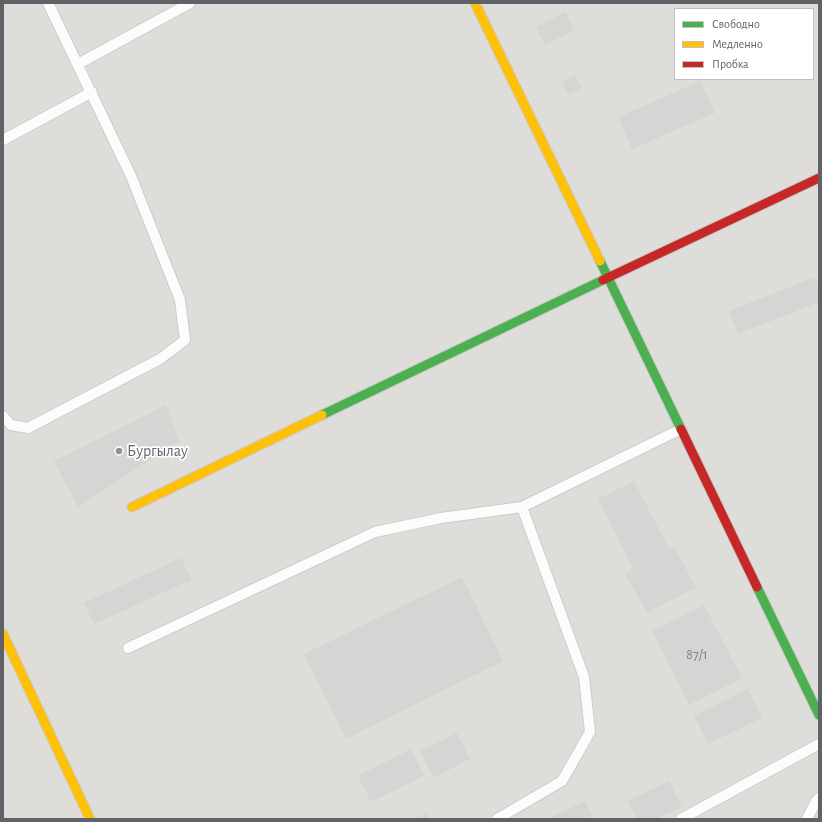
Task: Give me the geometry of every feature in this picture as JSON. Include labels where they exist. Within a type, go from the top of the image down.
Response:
[{"type":"street","points":[[475,3],[819,715]]},
{"type":"street","points":[[132,507],[608,277],[819,178]]},
{"type":"street","points":[[3,634],[90,819]]},
{"type":"lane","points":[[3,416],[11,425],[28,428],[160,360],[185,340],[180,300],[131,176],[48,3]]},
{"type":"lane","points":[[78,64],[190,3]]},
{"type":"lane","points":[[3,140],[92,92]]},
{"type":"lane","points":[[128,648],[376,532],[441,518],[522,507],[681,429]]},
{"type":"lane","points":[[497,819],[562,781],[590,732],[584,677],[522,507]]},
{"type":"lane","points":[[681,819],[819,744]]},
{"type":"lane","points":[[811,817],[816,801],[819,798]]},
{"type":"shaded area","points":[[3,3],[819,3],[819,819],[3,819]]},
{"type":"building","points":[[566,12],[574,30],[545,45],[536,27]]},
{"type":"building","points":[[575,75],[582,88],[568,95],[562,82]]},
{"type":"building","points":[[701,81],[715,113],[632,149],[618,117]]},
{"type":"building","points":[[815,277],[819,288],[819,302],[738,334],[729,311]]},
{"type":"building","name":"Бургылау","points":[[166,405],[179,441],[78,507],[54,461]]},
{"type":"building","points":[[634,481],[669,549],[674,547],[696,587],[647,613],[625,573],[639,565],[633,568],[598,499]]},
{"type":"building","points":[[181,558],[191,580],[94,624],[84,603]]},
{"type":"building","points":[[462,577],[503,661],[346,739],[304,654]]},
{"type":"building","points":[[704,605],[742,678],[689,705],[652,631]]},
{"type":"building","points":[[748,689],[762,718],[708,744],[694,716]]},
{"type":"building","points":[[457,733],[470,759],[433,778],[420,751]]},
{"type":"building","points":[[411,749],[424,776],[371,802],[358,776]]},
{"type":"building","points":[[669,781],[682,807],[656,819],[637,819],[628,801]]},
{"type":"building","points":[[585,801],[592,816],[586,819],[547,819]]},
{"type":"building","points":[[426,813],[429,819],[414,819]]},
{"type":"traffic: fast","points":[[600,261],[681,429]]},
{"type":"traffic: fast","points":[[322,415],[603,280]]},
{"type":"traffic: fast","points":[[757,587],[819,715]]},
{"type":"traffic: slow","points":[[475,3],[600,261]]},
{"type":"traffic: slow","points":[[132,507],[322,415]]},
{"type":"traffic: slow","points":[[3,634],[90,819]]},
{"type":"traffic: jam","points":[[603,280],[819,178]]},
{"type":"traffic: jam","points":[[681,429],[757,587]]},
{"type":"place","name":"Бургылау","points":[[119,451]]}]
